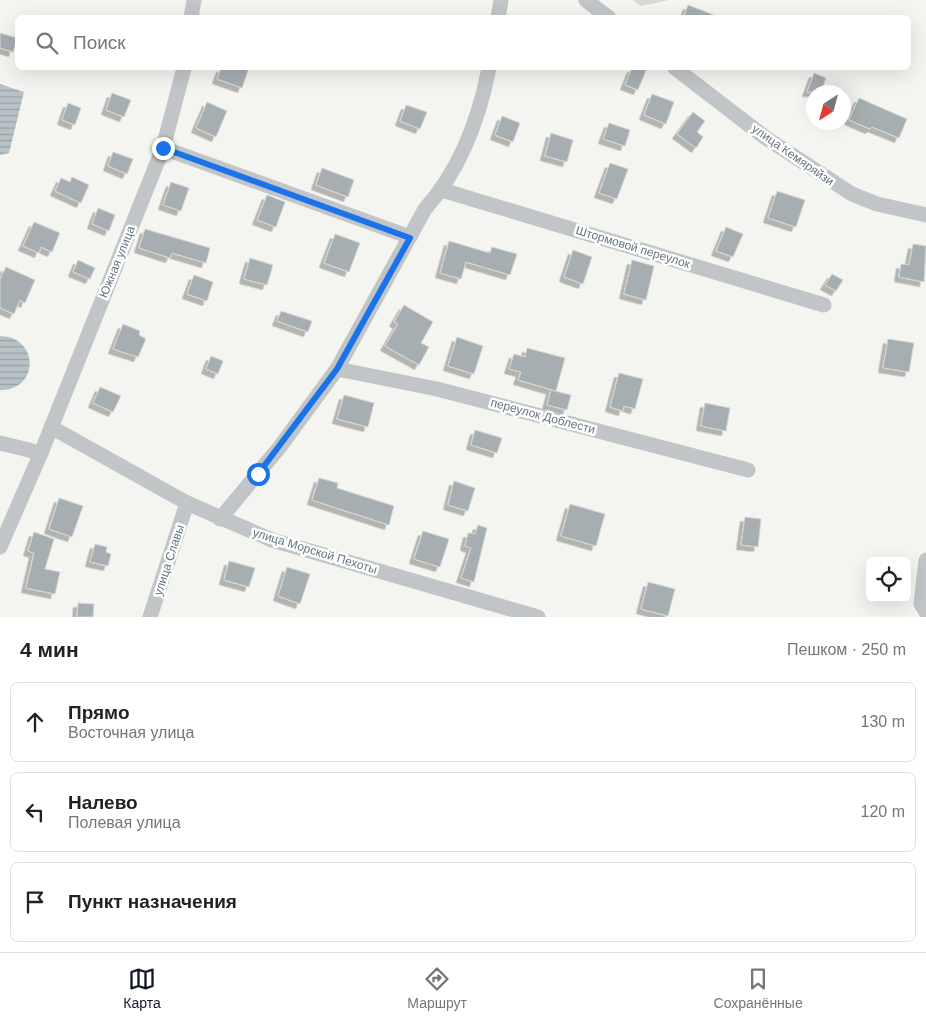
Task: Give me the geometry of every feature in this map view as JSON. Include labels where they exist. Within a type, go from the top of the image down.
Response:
[{"type":"street","points":[[192,15],[194,0]]},
{"type":"street","points":[[498,15],[501,0]]},
{"type":"street","points":[[586,0],[605,15]]},
{"type":"street","name":"Южная улица","points":[[0,547],[41,453],[163,148],[183,70]]},
{"type":"street","points":[[220,519],[279,448],[337,369],[425,209],[442,190],[466,145],[483,97],[489,70]]},
{"type":"street","name":"улица Кемяряйзи","points":[[677,70],[766,138],[838,186],[877,204],[926,215]]},
{"type":"street","points":[[163,148],[410,238]]},
{"type":"street","name":"Штормовой переулок","points":[[442,190],[824,305]]},
{"type":"street","name":"переулок Доблести","points":[[337,369],[437,388],[748,470]]},
{"type":"street","name":"улица Морской Пехоты","points":[[51,427],[187,503],[272,540],[538,617]]},
{"type":"street","points":[[0,443],[41,453]]},
{"type":"street","name":"улица Славы","points":[[150,617],[187,503]]},
{"type":"street","points":[[926,560],[921,604],[926,612]]},
{"type":"shaded area","points":[[633,0],[669,0],[641,6]]},
{"type":"shaded area","points":[[0,84],[24,92],[9,153],[0,155]]},
{"type":"shaded area","points":[[0,336],[13,339],[22,345],[28,354],[30,364],[28,374],[22,382],[13,388],[0,390]]},
{"type":"building","points":[[688,5],[714,15],[684,15]]},
{"type":"building","points":[[0,33],[15,37],[13,52],[0,48]]},
{"type":"building","points":[[220,70],[248,70],[242,88],[217,79]]},
{"type":"building","points":[[631,70],[646,70],[638,90],[625,85]]},
{"type":"building","points":[[814,73],[826,78],[824,85],[810,85]]},
{"type":"building","points":[[112,93],[131,100],[124,117],[106,110]]},
{"type":"building","points":[[652,94],[674,102],[666,124],[644,115]]},
{"type":"building","points":[[859,98],[907,119],[899,138],[851,121],[851,116]]},
{"type":"building","points":[[207,102],[227,111],[216,137],[196,128]]},
{"type":"building","points":[[68,103],[81,108],[75,125],[62,120]]},
{"type":"building","points":[[406,105],[427,112],[420,129],[400,121]]},
{"type":"building","points":[[693,112],[705,121],[697,132],[703,137],[696,148],[677,134]]},
{"type":"building","points":[[502,116],[520,123],[513,142],[495,135]]},
{"type":"building","points":[[609,123],[630,130],[625,146],[603,139]]},
{"type":"building","points":[[551,133],[573,140],[567,162],[545,156]]},
{"type":"building","points":[[113,152],[133,159],[127,174],[108,166]]},
{"type":"building","points":[[610,163],[628,169],[617,199],[599,193]]},
{"type":"building","points":[[322,168],[354,180],[348,197],[316,185]]},
{"type":"building","points":[[72,177],[89,185],[81,203],[55,191],[61,178],[70,182]]},
{"type":"building","points":[[171,182],[189,188],[181,211],[163,205]]},
{"type":"building","points":[[777,191],[805,200],[796,227],[768,218]]},
{"type":"building","points":[[267,195],[285,202],[276,227],[257,220]]},
{"type":"building","points":[[98,208],[115,215],[109,231],[92,224]]},
{"type":"building","points":[[34,222],[60,233],[52,252],[41,247],[39,253],[23,246]]},
{"type":"building","points":[[726,227],[743,234],[733,257],[716,251]]},
{"type":"building","points":[[145,229],[210,248],[206,263],[172,253],[170,258],[139,248]]},
{"type":"building","points":[[335,234],[360,243],[349,272],[324,263]]},
{"type":"building","points":[[449,241],[490,253],[492,247],[517,254],[510,275],[466,262],[461,279],[440,273]]},
{"type":"building","points":[[913,244],[926,246],[924,282],[899,277],[901,264],[909,265]]},
{"type":"building","points":[[573,250],[592,257],[583,284],[564,277]]},
{"type":"building","points":[[250,258],[273,265],[267,285],[244,279]]},
{"type":"building","points":[[78,260],[95,268],[90,279],[73,272]]},
{"type":"building","points":[[632,260],[654,266],[646,300],[624,294]]},
{"type":"building","points":[[6,267],[35,280],[25,303],[20,300],[14,314],[0,308],[0,279]]},
{"type":"building","points":[[832,274],[843,280],[836,291],[825,285]]},
{"type":"building","points":[[194,275],[213,282],[207,301],[187,294]]},
{"type":"building","points":[[404,305],[433,322],[421,343],[429,347],[419,365],[385,346],[398,324],[394,322]]},
{"type":"building","points":[[281,311],[312,321],[308,332],[277,321]]},
{"type":"building","points":[[123,324],[140,331],[139,335],[146,339],[138,357],[113,349]]},
{"type":"building","points":[[457,337],[483,346],[474,374],[448,366]]},
{"type":"building","points":[[888,339],[914,343],[909,372],[883,368]]},
{"type":"building","points":[[527,348],[565,358],[556,391],[518,380],[521,372],[509,369],[514,354],[525,357]]},
{"type":"building","points":[[211,356],[223,361],[218,374],[206,369]]},
{"type":"building","points":[[619,373],[643,379],[635,409],[624,406],[623,411],[610,407]]},
{"type":"building","points":[[100,387],[121,396],[113,412],[93,403]]},
{"type":"building","points":[[551,390],[571,395],[567,410],[547,405]]},
{"type":"building","points":[[344,395],[374,403],[368,427],[337,419]]},
{"type":"building","points":[[705,403],[730,408],[726,431],[701,426]]},
{"type":"building","points":[[475,430],[502,438],[497,453],[471,445]]},
{"type":"building","points":[[319,478],[338,483],[337,488],[394,506],[389,525],[312,500]]},
{"type":"building","points":[[454,481],[475,488],[468,511],[448,505]]},
{"type":"building","points":[[59,498],[83,506],[72,537],[49,529]]},
{"type":"building","points":[[570,504],[605,514],[596,546],[561,536]]},
{"type":"building","points":[[745,517],[761,519],[758,547],[741,545]]},
{"type":"building","points":[[478,525],[487,528],[474,582],[461,578],[471,548],[465,546],[468,533],[475,534]]},
{"type":"building","points":[[423,531],[449,539],[440,567],[414,559]]},
{"type":"building","points":[[34,532],[54,539],[45,569],[60,572],[55,594],[26,588],[34,553],[28,551]]},
{"type":"building","points":[[95,544],[107,547],[106,552],[111,554],[108,566],[90,562]]},
{"type":"building","points":[[229,561],[255,568],[249,587],[224,580]]},
{"type":"building","points":[[287,567],[310,574],[300,604],[278,596]]},
{"type":"building","points":[[648,582],[675,589],[668,616],[641,609]]},
{"type":"building","points":[[78,603],[94,604],[93,617],[77,617]]},
{"type":"route","points":[[163,148],[410,238],[337,369],[258,474]]}]
